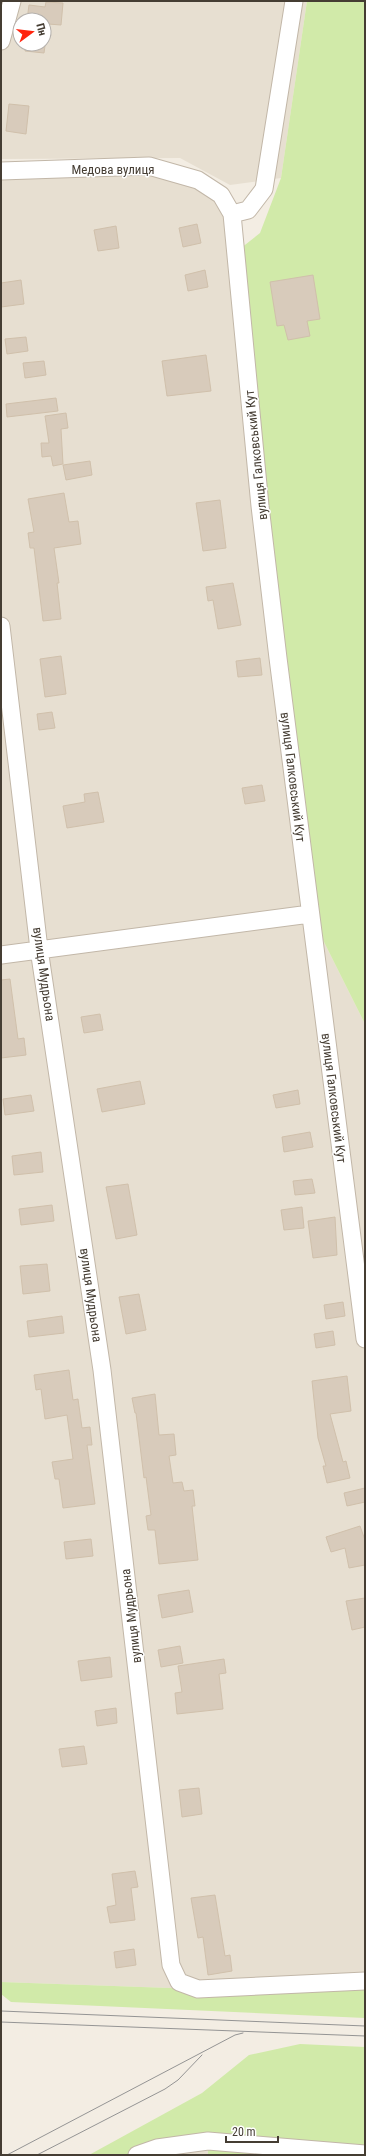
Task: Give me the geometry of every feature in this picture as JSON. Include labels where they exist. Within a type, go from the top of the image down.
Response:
[{"type":"street","points":[[1,41],[12,1]]},
{"type":"street","points":[[232,214],[248,210],[264,189],[294,1]]},
{"type":"street","name":"Медова вулиця","points":[[1,171],[149,166],[198,180],[221,195],[232,214]]},
{"type":"street","name":"вулиця Галковський Кут","points":[[232,214],[261,514],[310,914],[365,1339]]},
{"type":"street","name":"вулиця Мудрьона","points":[[1,626],[39,949],[102,1370],[171,1965],[179,1982],[198,1989],[365,1981]]},
{"type":"street","points":[[1,955],[310,914]]},
{"type":"street","points":[[137,2155],[157,2148],[208,2148],[365,2154]]},
{"type":"shaded area","points":[[1,1],[307,1],[281,178],[230,185],[180,158],[1,159]]},
{"type":"shaded area","points":[[149,166],[221,195],[310,914],[365,1024],[365,1981],[198,1989],[1,1982],[1,171]]},
{"type":"shaded area","points":[[208,2141],[208,2155],[137,2155]]},
{"type":"green space","points":[[307,1],[365,1],[365,1024],[310,914],[236,252],[260,233],[281,178]]},
{"type":"green space","points":[[365,1981],[365,2018],[11,2002],[1,1994],[1,1982],[198,1989]]},
{"type":"green space","points":[[300,2044],[365,2047],[365,2155],[208,2155],[208,2142],[137,2155],[89,2155],[202,2093],[249,2055]]},
{"type":"building","points":[[46,2],[63,3],[61,25],[52,24],[52,12],[28,12],[29,5],[45,7]]},
{"type":"building","points":[[9,104],[29,106],[26,134],[6,131]]},
{"type":"building","points":[[197,224],[201,243],[183,247],[179,228]]},
{"type":"building","points":[[116,226],[119,248],[98,251],[94,230]]},
{"type":"building","points":[[205,270],[208,287],[188,291],[185,275]]},
{"type":"building","points":[[313,275],[320,319],[307,321],[310,336],[288,340],[284,325],[277,326],[270,282]]},
{"type":"building","points":[[21,280],[24,304],[1,307],[1,283]]},
{"type":"building","points":[[26,337],[28,351],[7,354],[5,339]]},
{"type":"building","points":[[206,355],[211,391],[167,396],[162,361]]},
{"type":"building","points":[[44,361],[46,375],[25,378],[23,363]]},
{"type":"building","points":[[56,398],[58,411],[7,417],[6,404]]},
{"type":"building","points":[[66,413],[68,428],[61,429],[63,464],[53,466],[51,456],[42,457],[41,443],[49,443],[45,416]]},
{"type":"building","points":[[90,461],[92,475],[66,480],[63,465]]},
{"type":"building","points":[[64,493],[69,522],[78,521],[81,544],[54,548],[59,583],[57,583],[61,619],[43,621],[34,548],[30,548],[28,533],[34,532],[28,499]]},
{"type":"building","points":[[220,500],[226,548],[203,551],[196,503]]},
{"type":"building","points":[[233,583],[241,625],[218,629],[213,600],[208,601],[206,587]]},
{"type":"building","points":[[61,656],[66,694],[45,697],[40,659]]},
{"type":"building","points":[[260,658],[262,675],[238,677],[236,661]]},
{"type":"building","points":[[52,712],[55,728],[39,730],[37,714]]},
{"type":"building","points":[[262,785],[265,801],[245,804],[242,788]]},
{"type":"building","points":[[98,792],[104,822],[67,828],[63,806],[85,802],[84,794]]},
{"type":"building","points":[[10,979],[18,1039],[24,1038],[26,1055],[1,1058],[1,980]]},
{"type":"building","points":[[100,1014],[103,1030],[84,1033],[81,1017]]},
{"type":"building","points":[[140,1081],[145,1104],[102,1112],[97,1089]]},
{"type":"building","points":[[298,1090],[300,1104],[276,1108],[273,1095]]},
{"type":"building","points":[[31,1095],[34,1111],[5,1115],[3,1099]]},
{"type":"building","points":[[310,1132],[313,1147],[284,1152],[282,1137]]},
{"type":"building","points":[[41,1152],[43,1172],[14,1175],[12,1156]]},
{"type":"building","points":[[312,1179],[315,1193],[295,1195],[293,1181]]},
{"type":"building","points":[[128,1184],[137,1235],[116,1239],[106,1187]]},
{"type":"building","points":[[52,1205],[54,1221],[21,1225],[19,1209]]},
{"type":"building","points":[[302,1207],[304,1228],[284,1230],[281,1210]]},
{"type":"building","points":[[335,1217],[337,1255],[313,1258],[308,1221]]},
{"type":"building","points":[[47,1264],[50,1291],[23,1294],[20,1266]]},
{"type":"building","points":[[139,1294],[146,1330],[126,1334],[119,1297]]},
{"type":"building","points":[[343,1302],[345,1316],[326,1319],[324,1305]]},
{"type":"building","points":[[62,1316],[64,1333],[29,1337],[27,1321]]},
{"type":"building","points":[[333,1331],[335,1345],[316,1348],[314,1334]]},
{"type":"building","points":[[69,1370],[73,1400],[78,1399],[82,1428],[90,1427],[92,1445],[87,1445],[95,1504],[63,1508],[59,1479],[55,1479],[52,1462],[73,1459],[67,1415],[45,1419],[41,1389],[36,1390],[34,1375]]},
{"type":"building","points":[[347,1376],[351,1411],[330,1414],[343,1462],[346,1461],[350,1478],[327,1483],[323,1466],[326,1466],[318,1438],[312,1381]]},
{"type":"building","points":[[155,1394],[159,1435],[174,1434],[176,1455],[169,1456],[173,1483],[182,1482],[184,1491],[193,1490],[195,1506],[192,1506],[198,1560],[159,1564],[155,1530],[148,1530],[146,1516],[151,1515],[146,1477],[144,1478],[136,1413],[132,1398]]},
{"type":"building","points":[[365,1488],[365,1502],[347,1506],[344,1493]]},
{"type":"building","points":[[360,1526],[365,1540],[365,1565],[349,1568],[345,1548],[331,1552],[326,1537]]},
{"type":"building","points":[[91,1539],[93,1556],[66,1559],[64,1542]]},
{"type":"building","points":[[189,1590],[193,1612],[162,1618],[158,1595]]},
{"type":"building","points":[[365,1598],[365,1627],[352,1630],[346,1601]]},
{"type":"building","points":[[180,1646],[183,1663],[161,1667],[158,1650]]},
{"type":"building","points":[[110,1657],[112,1677],[81,1681],[78,1661]]},
{"type":"building","points":[[224,1659],[226,1673],[219,1674],[223,1709],[177,1714],[175,1693],[182,1692],[178,1666]]},
{"type":"building","points":[[116,1708],[117,1723],[97,1726],[95,1711]]},
{"type":"building","points":[[84,1746],[87,1764],[62,1767],[59,1749]]},
{"type":"building","points":[[199,1788],[202,1814],[182,1817],[179,1790]]},
{"type":"building","points":[[135,1871],[138,1887],[131,1888],[135,1920],[110,1923],[107,1907],[116,1905],[112,1874]]},
{"type":"building","points":[[215,1895],[225,1956],[230,1955],[232,1971],[208,1975],[203,1937],[198,1938],[191,1898]]},
{"type":"building","points":[[134,1949],[136,1965],[116,1968],[114,1952]]},
{"type":"tram line","points":[[1,2011],[365,2026]]},
{"type":"tram line","points":[[1,2022],[365,2036]]},
{"type":"tram line","points":[[7,2155],[235,2035],[243,2033]]},
{"type":"tram line","points":[[37,2155],[165,2089],[178,2080],[202,2055]]}]
